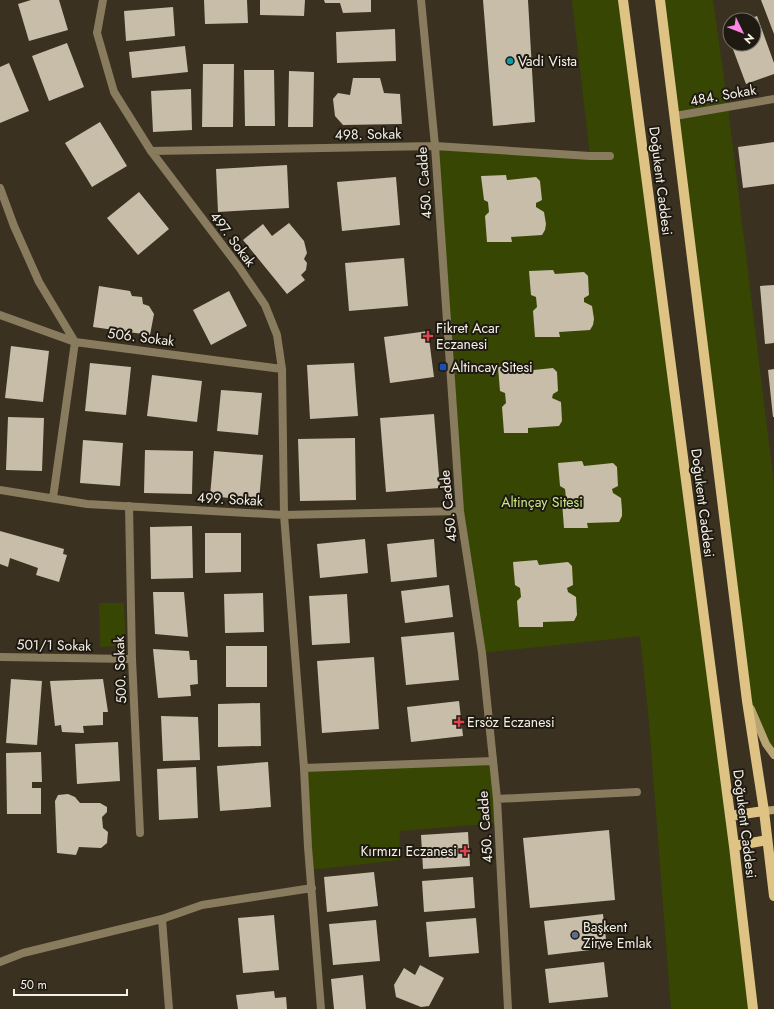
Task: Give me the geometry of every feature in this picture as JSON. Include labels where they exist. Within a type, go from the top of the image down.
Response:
[{"type":"main road","name":"Doğukent Caddesi","points":[[623,0],[734,846],[753,1009]]},
{"type":"main road","name":"Doğukent Caddesi","points":[[660,0],[747,702],[769,810],[774,896]]},
{"type":"main road","points":[[747,702],[766,744],[774,755]]},
{"type":"main road","points":[[730,816],[769,810]]},
{"type":"main road","points":[[734,846],[770,840]]},
{"type":"street","name":"497. Sokak","points":[[103,0],[97,33],[114,92],[151,151],[239,267],[265,304],[277,334],[282,369],[284,515],[321,1009]]},
{"type":"street","name":"450. Cadde","points":[[421,0],[435,146],[460,510],[482,653],[497,799],[508,1009]]},
{"type":"street","name":"484. Sokak","points":[[675,116],[774,99]]},
{"type":"street","name":"498. Sokak","points":[[151,151],[435,146],[610,156]]},
{"type":"street","points":[[0,188],[14,226],[39,282],[75,342],[53,498]]},
{"type":"street","name":"506. Sokak","points":[[0,315],[75,342],[282,369]]},
{"type":"street","name":"499. Sokak","points":[[0,490],[87,504],[284,515],[460,510]]},
{"type":"street","name":"500. Sokak","points":[[129,506],[132,659],[140,833]]},
{"type":"street","name":"501/1 Sokak","points":[[0,658],[132,659]]},
{"type":"street","points":[[304,768],[493,761]]},
{"type":"street","points":[[497,799],[637,792]]},
{"type":"street","points":[[0,962],[23,953],[162,919],[202,905],[312,888]]},
{"type":"street","points":[[162,919],[169,1009]]},
{"type":"green space","name":"Altinçay Sitesi","points":[[572,0],[623,0],[753,1009],[671,1009],[649,722],[640,636],[482,653],[460,511],[435,146],[590,156]]},
{"type":"green space","points":[[660,0],[713,0],[728,107],[774,485],[774,755],[747,701]]},
{"type":"green space","points":[[99,603],[124,603],[126,646],[100,647]]},
{"type":"green space","points":[[493,761],[499,823],[400,831],[399,860],[310,870],[304,768]]},
{"type":"building","points":[[31,0],[59,0],[68,30],[29,41],[18,4]]},
{"type":"building","points":[[204,0],[247,0],[248,23],[205,24]]},
{"type":"building","points":[[260,0],[305,0],[304,16],[260,15]]},
{"type":"building","points":[[324,0],[371,0],[371,12],[343,13],[340,3],[325,3]]},
{"type":"building","name":"Vadi Vista","points":[[483,0],[528,0],[535,122],[493,126]]},
{"type":"building","points":[[761,0],[774,0],[774,34]]},
{"type":"building","points":[[173,7],[175,36],[126,41],[124,11]]},
{"type":"building","points":[[395,29],[396,61],[337,63],[336,32]]},
{"type":"building","points":[[762,30],[774,63],[774,74],[746,84],[734,52],[762,52]]},
{"type":"building","points":[[67,43],[84,87],[49,101],[32,56]]},
{"type":"building","points":[[185,46],[188,72],[132,78],[129,52]]},
{"type":"building","points":[[9,63],[29,111],[0,123],[0,67]]},
{"type":"building","points":[[203,64],[234,64],[233,127],[202,127]]},
{"type":"building","points":[[244,70],[274,70],[275,126],[245,126]]},
{"type":"building","points":[[289,71],[314,72],[313,127],[288,127]]},
{"type":"building","points":[[353,78],[380,78],[384,93],[400,94],[402,124],[343,125],[335,116],[333,99],[338,93],[350,95]]},
{"type":"building","points":[[191,89],[192,130],[153,132],[151,91]]},
{"type":"building","points":[[100,122],[127,166],[92,187],[65,143]]},
{"type":"building","points":[[774,142],[774,184],[743,188],[738,147]]},
{"type":"building","points":[[287,165],[289,208],[218,212],[216,169]]},
{"type":"building","points":[[506,175],[507,180],[536,177],[540,181],[542,200],[536,203],[536,207],[544,212],[546,224],[542,235],[511,237],[512,242],[487,242],[485,216],[489,212],[488,202],[484,200],[481,176]]},
{"type":"building","points":[[396,177],[400,225],[342,231],[337,182]]},
{"type":"building","points":[[139,192],[169,229],[138,255],[107,218]]},
{"type":"building","points":[[289,223],[304,241],[307,253],[304,259],[307,263],[306,270],[301,275],[305,280],[287,294],[243,240],[263,224],[272,236]]},
{"type":"building","points":[[404,258],[408,306],[349,311],[345,263]]},
{"type":"building","points":[[553,270],[555,274],[584,272],[588,276],[589,295],[584,298],[584,302],[592,306],[594,319],[590,330],[559,332],[560,337],[535,337],[533,311],[537,307],[536,297],[531,295],[529,271]]},
{"type":"building","points":[[774,285],[774,343],[765,344],[760,286]]},
{"type":"building","points":[[99,286],[130,291],[132,296],[142,297],[143,304],[149,306],[154,314],[150,335],[93,327]]},
{"type":"building","points":[[229,291],[247,326],[211,345],[193,310]]},
{"type":"building","points":[[428,331],[434,377],[390,383],[384,337]]},
{"type":"building","points":[[11,346],[49,351],[43,402],[5,398]]},
{"type":"building","points":[[90,363],[131,367],[126,415],[85,411]]},
{"type":"building","points":[[354,363],[358,416],[310,419],[307,365]]},
{"type":"building","points":[[522,366],[524,371],[553,368],[557,372],[558,391],[553,394],[552,398],[561,402],[562,421],[559,426],[528,428],[528,433],[504,433],[502,407],[506,403],[505,393],[500,391],[498,367]]},
{"type":"building","points":[[774,369],[774,417],[773,417],[768,370]]},
{"type":"building","points":[[152,375],[202,381],[197,422],[147,416]]},
{"type":"building","points":[[221,390],[262,393],[258,435],[217,431]]},
{"type":"building","points":[[434,414],[440,488],[386,492],[380,418]]},
{"type":"building","points":[[8,417],[44,418],[42,471],[6,470]]},
{"type":"building","points":[[355,438],[356,500],[300,501],[298,439]]},
{"type":"building","points":[[83,440],[123,443],[120,486],[80,483]]},
{"type":"building","points":[[145,450],[193,451],[192,494],[144,493]]},
{"type":"building","points":[[214,451],[263,455],[259,501],[210,496]]},
{"type":"building","points":[[582,461],[584,466],[613,463],[617,467],[618,486],[612,489],[613,493],[621,498],[622,516],[619,522],[587,523],[588,528],[564,528],[562,502],[566,498],[565,489],[560,486],[558,463]]},
{"type":"building","points":[[192,526],[193,578],[151,579],[150,527]]},
{"type":"building","points":[[0,531],[64,549],[63,554],[67,555],[59,582],[36,575],[38,568],[10,558],[8,567],[0,564]]},
{"type":"building","points":[[205,533],[241,533],[241,572],[205,573]]},
{"type":"building","points":[[365,539],[368,573],[320,578],[317,544]]},
{"type":"building","points":[[434,539],[437,577],[391,582],[387,544]]},
{"type":"building","points":[[537,560],[539,565],[568,562],[572,566],[573,585],[567,588],[568,592],[576,597],[577,615],[574,621],[543,622],[543,627],[519,627],[517,601],[521,597],[520,588],[515,585],[513,562]]},
{"type":"building","points":[[449,585],[453,617],[405,623],[401,591]]},
{"type":"building","points":[[153,592],[184,592],[188,637],[155,634]]},
{"type":"building","points":[[263,593],[264,632],[225,633],[224,594]]},
{"type":"building","points":[[347,594],[350,643],[312,645],[309,596]]},
{"type":"building","points":[[454,632],[459,680],[406,685],[401,637]]},
{"type":"building","points":[[226,646],[267,646],[267,687],[226,687]]},
{"type":"building","points":[[153,649],[189,651],[190,660],[197,660],[198,684],[190,685],[191,696],[158,698]]},
{"type":"building","points":[[374,657],[379,729],[322,733],[317,661]]},
{"type":"building","points":[[11,679],[42,681],[37,745],[6,743]]},
{"type":"building","points":[[103,679],[108,712],[103,712],[103,725],[83,726],[84,733],[62,732],[61,725],[55,726],[50,681]]},
{"type":"building","points":[[459,701],[463,736],[411,742],[407,707]]},
{"type":"building","points":[[260,703],[261,746],[218,747],[218,704]]},
{"type":"building","points":[[161,716],[198,717],[200,760],[163,761]]},
{"type":"building","points":[[118,742],[120,781],[77,784],[75,744]]},
{"type":"building","points":[[41,752],[42,782],[32,782],[32,788],[41,788],[41,814],[7,814],[6,753]]},
{"type":"building","points":[[268,762],[271,807],[220,811],[217,766]]},
{"type":"building","points":[[196,767],[198,818],[159,820],[157,769]]},
{"type":"building","points":[[68,794],[75,797],[80,803],[100,803],[107,807],[107,812],[102,817],[103,828],[108,832],[107,843],[101,848],[79,847],[76,855],[57,853],[55,801],[58,795]]},
{"type":"building","points":[[609,830],[615,900],[530,908],[523,838]]},
{"type":"building","points":[[468,832],[470,866],[423,869],[421,835]]},
{"type":"building","points":[[374,872],[378,906],[327,912],[324,877]]},
{"type":"building","points":[[473,877],[475,908],[424,912],[422,881]]},
{"type":"building","name":"Başkent Zirve Emlak","points":[[603,914],[607,948],[548,955],[544,921]]},
{"type":"building","points":[[274,915],[279,970],[243,973],[238,918]]},
{"type":"building","points":[[476,918],[479,953],[429,957],[426,922]]},
{"type":"building","points":[[376,920],[380,961],[333,965],[329,924]]},
{"type":"building","points":[[604,962],[608,997],[549,1003],[545,969]]},
{"type":"building","points":[[420,965],[444,978],[429,1006],[421,1007],[396,997],[394,985],[404,968],[415,975]]},
{"type":"building","points":[[363,975],[366,1009],[334,1009],[331,979]]},
{"type":"building","points":[[274,991],[275,998],[286,997],[287,1009],[238,1009],[236,995]]},
{"type":"place","name":"Vadi Vista","points":[[510,61]]},
{"type":"place","name":"Fikret Acar Eczanesi","points":[[428,336]]},
{"type":"place","name":"Altincay Sitesi","points":[[443,367]]},
{"type":"place","name":"Ersöz Eczanesi","points":[[459,722]]},
{"type":"place","name":"Kırmızı Eczanesi","points":[[465,851]]},
{"type":"place","name":"Başkent Zirve Emlak","points":[[575,935]]}]
